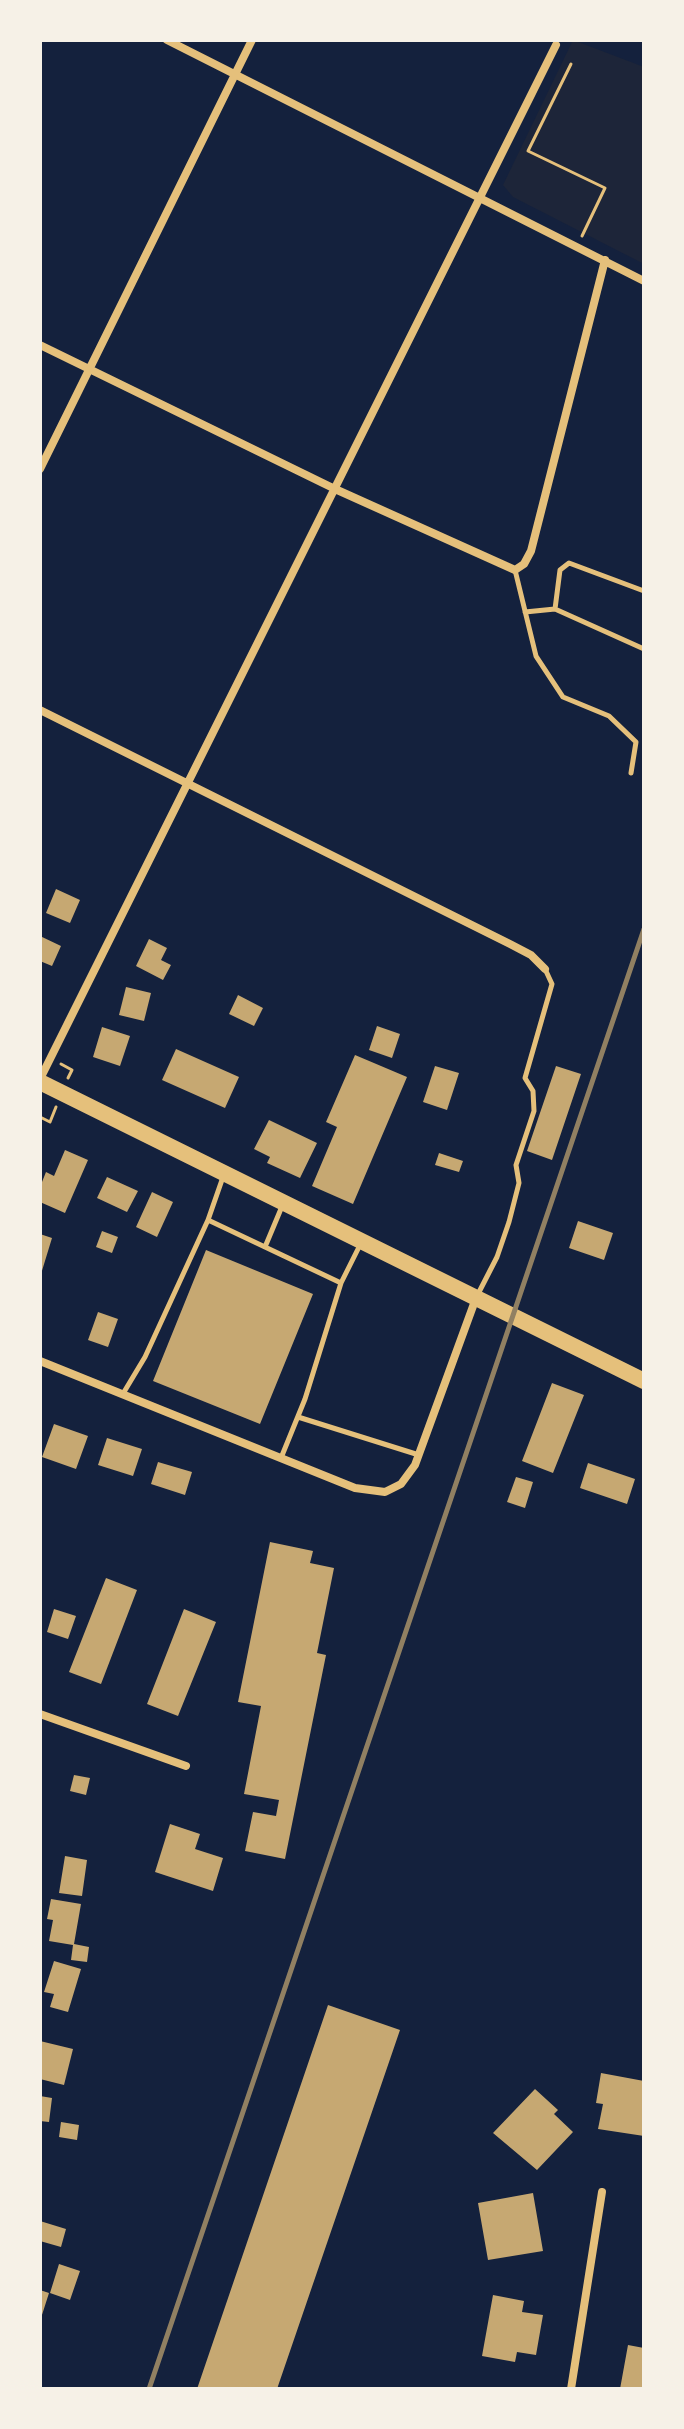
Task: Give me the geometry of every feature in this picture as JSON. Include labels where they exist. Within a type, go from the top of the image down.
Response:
[{"type":"main road","points":[[40,1080],[644,1381]]},
{"type":"street","points":[[167,40],[644,281]]},
{"type":"street","points":[[40,469],[252,40]]},
{"type":"street","points":[[40,1080],[558,42]]},
{"type":"street","points":[[40,345],[335,489],[515,570],[524,564],[531,551],[605,260]]},
{"type":"street","points":[[40,710],[520,949],[545,969]]},
{"type":"street","points":[[40,1361],[124,1392],[355,1488],[385,1492],[401,1484],[419,1455],[476,1297]]},
{"type":"street","points":[[40,1714],[186,1766]]},
{"type":"street","points":[[571,2389],[602,2192]]},
{"type":"lane","points":[[555,609],[560,570],[569,563],[644,591]]},
{"type":"lane","points":[[515,570],[536,656],[563,697],[609,716],[636,742],[631,773]]},
{"type":"lane","points":[[525,612],[555,609],[644,649]]},
{"type":"lane","points":[[476,1297],[497,1257],[519,1183],[516,1165],[534,1111],[533,1091],[525,1078],[552,984],[545,969]]},
{"type":"lane","points":[[124,1392],[145,1357],[208,1220],[225,1173]]},
{"type":"lane","points":[[265,1247],[283,1202]]},
{"type":"lane","points":[[208,1220],[341,1283]]},
{"type":"lane","points":[[281,1458],[298,1417],[341,1283],[362,1241]]},
{"type":"lane","points":[[298,1417],[419,1455]]},
{"type":"path","points":[[571,64],[528,151],[605,188],[578,245]]},
{"type":"path","points":[[40,1117],[50,1122]]},
{"type":"shaded area","points":[[573,40],[644,67],[644,264],[513,197],[503,185]]},
{"type":"building","points":[[56,889],[80,900],[70,923],[46,913]]},
{"type":"building","points":[[40,936],[61,946],[52,966],[40,961]]},
{"type":"building","points":[[149,939],[167,948],[161,960],[171,965],[163,980],[136,966]]},
{"type":"building","points":[[126,987],[151,993],[144,1021],[119,1015]]},
{"type":"building","points":[[238,995],[263,1008],[254,1026],[229,1014]]},
{"type":"building","points":[[377,1026],[400,1034],[392,1058],[369,1050]]},
{"type":"building","points":[[102,1027],[130,1036],[120,1066],[93,1057]]},
{"type":"building","points":[[176,1049],[239,1077],[225,1108],[162,1080]]},
{"type":"building","points":[[355,1055],[407,1077],[353,1204],[312,1186],[337,1127],[326,1122]]},
{"type":"building","points":[[435,1066],[459,1073],[447,1110],[423,1102]]},
{"type":"building","points":[[556,1066],[581,1074],[552,1160],[527,1151]]},
{"type":"building","points":[[269,1120],[317,1143],[300,1178],[267,1163],[270,1157],[254,1149]]},
{"type":"building","points":[[65,1150],[88,1160],[65,1213],[40,1202],[40,1187],[46,1172],[54,1176]]},
{"type":"building","points":[[439,1153],[463,1161],[459,1172],[435,1165]]},
{"type":"building","points":[[107,1177],[138,1191],[127,1212],[97,1198]]},
{"type":"building","points":[[152,1192],[173,1202],[157,1237],[136,1227]]},
{"type":"building","points":[[578,1221],[613,1233],[604,1260],[569,1248]]},
{"type":"building","points":[[102,1231],[118,1237],[112,1253],[96,1247]]},
{"type":"building","points":[[40,1234],[52,1238],[41,1274],[40,1274]]},
{"type":"building","points":[[206,1250],[313,1294],[260,1424],[153,1381]]},
{"type":"building","points":[[98,1312],[118,1319],[108,1347],[88,1340]]},
{"type":"building","points":[[552,1383],[584,1395],[553,1473],[522,1461]]},
{"type":"building","points":[[54,1424],[88,1436],[76,1469],[42,1457]]},
{"type":"building","points":[[107,1438],[142,1449],[133,1476],[98,1465]]},
{"type":"building","points":[[158,1462],[192,1472],[185,1495],[151,1484]]},
{"type":"building","points":[[588,1463],[635,1479],[627,1504],[580,1488]]},
{"type":"building","points":[[516,1477],[533,1482],[525,1508],[507,1502]]},
{"type":"building","points":[[270,1542],[313,1551],[310,1563],[334,1568],[317,1653],[326,1655],[285,1859],[245,1851],[253,1812],[276,1816],[279,1800],[244,1794],[261,1706],[238,1702]]},
{"type":"building","points":[[106,1578],[137,1590],[101,1684],[69,1672]]},
{"type":"building","points":[[54,1609],[76,1616],[68,1639],[47,1632]]},
{"type":"building","points":[[184,1609],[216,1622],[178,1716],[147,1704]]},
{"type":"building","points":[[74,1775],[90,1778],[86,1795],[70,1791]]},
{"type":"building","points":[[170,1824],[200,1834],[195,1849],[223,1858],[213,1891],[155,1872]]},
{"type":"building","points":[[65,1856],[87,1860],[82,1896],[59,1893]]},
{"type":"building","points":[[51,1899],[81,1904],[74,1944],[89,1947],[87,1962],[71,1960],[73,1945],[49,1941],[53,1920],[47,1919]]},
{"type":"building","points":[[54,1961],[81,1969],[68,2012],[50,2007],[54,1994],[44,1992]]},
{"type":"building","points":[[328,2005],[400,2030],[277,2389],[197,2389]]},
{"type":"building","points":[[40,2041],[73,2049],[64,2085],[40,2079]]},
{"type":"building","points":[[601,2073],[644,2081],[644,2136],[598,2129],[603,2104],[596,2103]]},
{"type":"building","points":[[535,2089],[558,2110],[554,2114],[573,2132],[537,2170],[493,2133]]},
{"type":"building","points":[[40,2096],[52,2098],[49,2122],[40,2121]]},
{"type":"building","points":[[61,2122],[79,2125],[77,2140],[59,2137]]},
{"type":"building","points":[[533,2193],[543,2251],[488,2260],[478,2203]]},
{"type":"building","points":[[40,2221],[66,2229],[61,2247],[40,2241]]},
{"type":"building","points":[[59,2264],[80,2271],[70,2300],[50,2293]]},
{"type":"building","points":[[40,2290],[49,2293],[41,2318],[40,2318]]},
{"type":"building","points":[[493,2295],[524,2301],[522,2312],[543,2315],[536,2355],[517,2352],[515,2362],[482,2356]]},
{"type":"building","points":[[628,2345],[644,2348],[644,2389],[620,2389]]},
{"type":"railway","points":[[149,2389],[644,929]]}]
